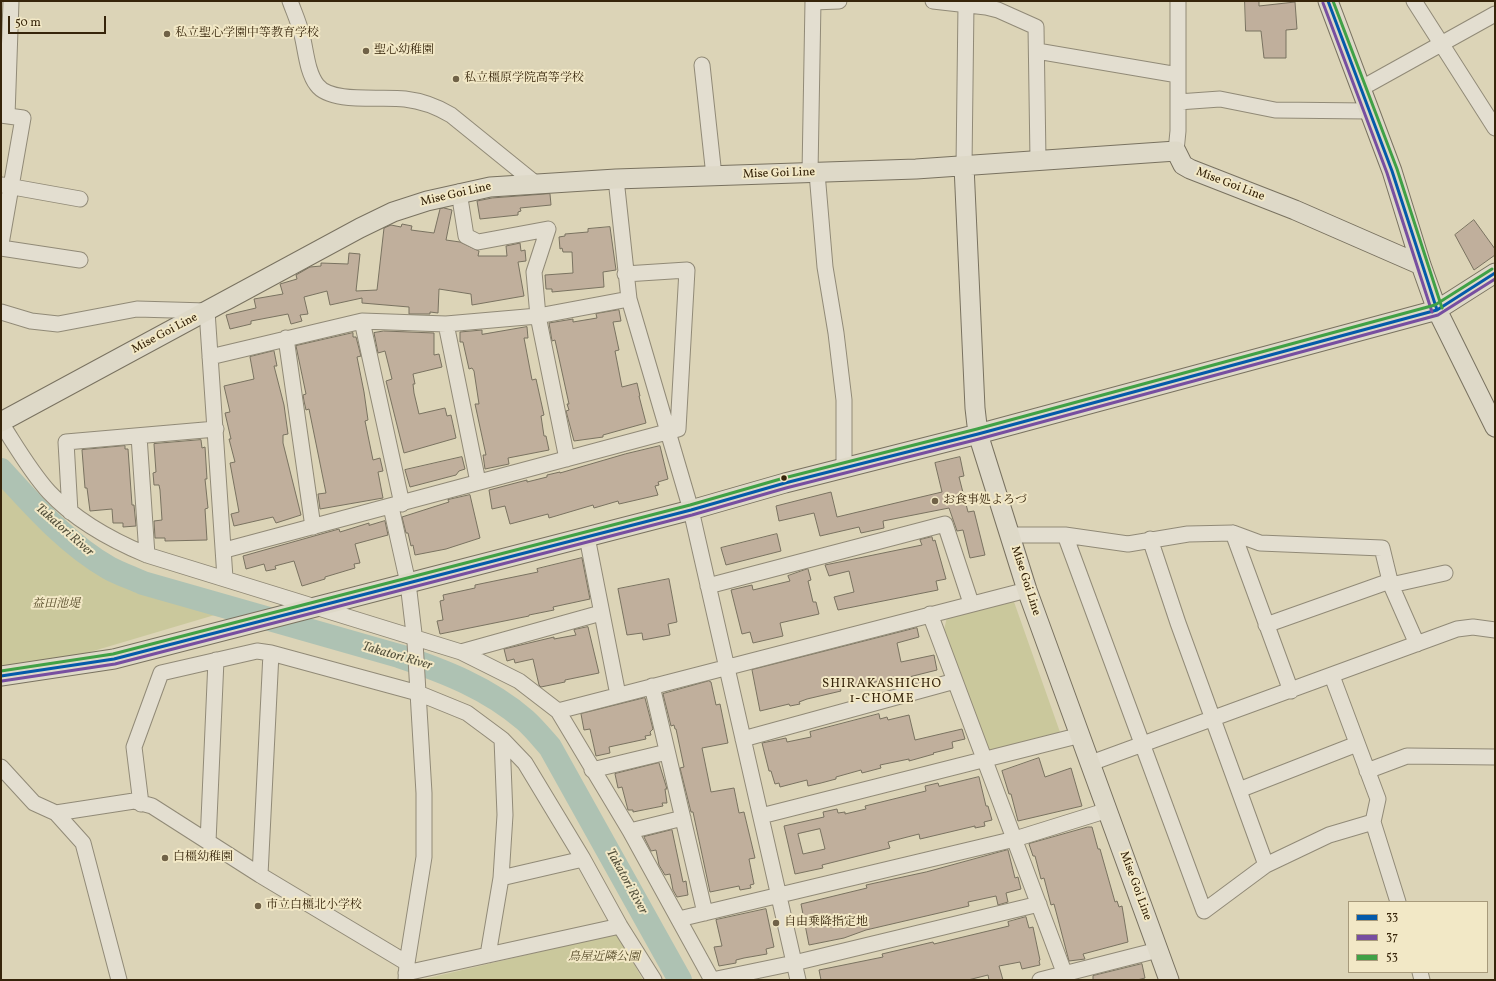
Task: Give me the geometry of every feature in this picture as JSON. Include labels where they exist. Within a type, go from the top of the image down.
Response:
[{"type":"main road","points":[[1328,1],[1368,111],[1392,171],[1421,265],[1437,310],[1495,427]]},
{"type":"main road","name":"Mise Goi Line","points":[[1,423],[360,228],[393,212],[459,192],[490,187],[534,183],[616,179],[813,173],[964,166],[1176,151],[1183,165],[1190,169],[1295,210],[1421,265]]},
{"type":"main road","name":"Mise Goi Line","points":[[964,166],[975,408],[978,434],[1027,590],[1169,980]]},
{"type":"main road","points":[[1,676],[114,659],[408,584],[691,510],[844,468],[978,434],[1437,310],[1494,276]]},
{"type":"street","points":[[1,244],[6,185],[23,118],[4,116],[11,1]]},
{"type":"street","points":[[290,1],[302,34],[311,73],[317,85],[324,92],[335,96],[403,99],[437,107],[451,115],[534,183]]},
{"type":"street","points":[[839,1],[813,1],[813,173],[844,400],[844,468]]},
{"type":"street","points":[[933,1],[966,4],[998,10],[1036,26],[1038,160]]},
{"type":"street","points":[[1176,151],[1178,131],[1178,1]]},
{"type":"street","points":[[1414,1],[1495,128]]},
{"type":"street","points":[[964,166],[966,4]]},
{"type":"street","points":[[1360,89],[1495,14]]},
{"type":"street","points":[[1037,51],[1178,75]]},
{"type":"street","points":[[702,65],[714,176]]},
{"type":"street","points":[[1178,102],[1220,99],[1275,110],[1368,111]]},
{"type":"street","points":[[616,179],[625,274],[629,299],[691,510],[798,980]]},
{"type":"street","points":[[6,185],[80,199]]},
{"type":"street","points":[[459,192],[466,236],[478,242],[548,229],[534,272],[538,316],[567,459]]},
{"type":"street","points":[[1,248],[80,260]]},
{"type":"street","points":[[225,550],[668,433],[678,429],[687,270],[625,274]]},
{"type":"street","points":[[210,356],[362,320],[446,324],[538,316],[629,299]]},
{"type":"street","points":[[1,312],[31,321],[58,324],[137,309],[208,311],[225,550],[225,578]]},
{"type":"street","points":[[362,320],[397,505],[415,640],[424,793],[424,857],[406,972]]},
{"type":"street","points":[[446,324],[478,482]]},
{"type":"street","points":[[286,338],[313,527]]},
{"type":"street","points":[[1,423],[48,492],[70,512],[107,536],[147,555],[225,578],[308,609],[461,652],[519,681],[558,711],[592,770],[630,831],[712,980],[794,963],[1039,904]]},
{"type":"street","points":[[70,512],[66,442],[216,429]]},
{"type":"street","points":[[139,436],[147,555]]},
{"type":"street","points":[[708,586],[945,524],[971,603]]},
{"type":"street","points":[[1010,535],[1065,535],[1128,544],[1150,539],[1188,534],[1233,533],[1260,543],[1382,548],[1391,583],[1417,644]]},
{"type":"street","points":[[1233,533],[1291,690]]},
{"type":"street","points":[[1065,535],[1204,911],[1266,866],[1329,835],[1373,822]]},
{"type":"street","points":[[587,537],[618,695]]},
{"type":"street","points":[[1150,539],[1212,718],[1266,866]]},
{"type":"street","points":[[1266,625],[1391,583],[1445,573]]},
{"type":"street","points":[[558,711],[971,603],[1027,590]]},
{"type":"street","points":[[461,652],[601,613]]},
{"type":"street","points":[[930,614],[1066,977]]},
{"type":"street","points":[[1091,763],[1457,629],[1473,627],[1495,630]]},
{"type":"street","points":[[142,804],[134,747],[161,673],[257,651],[418,688],[467,713],[502,739],[526,764],[583,859],[620,926],[654,980]]},
{"type":"street","points":[[260,875],[271,653]]},
{"type":"street","points":[[208,842],[216,660]]},
{"type":"street","points":[[1332,676],[1378,799],[1373,822],[1398,901]]},
{"type":"street","points":[[743,739],[955,681]]},
{"type":"street","points":[[652,686],[704,913]]},
{"type":"street","points":[[761,816],[1081,735]]},
{"type":"street","points":[[488,955],[501,878],[505,815],[502,739]]},
{"type":"street","points":[[1239,790],[1357,744]]},
{"type":"street","points":[[592,770],[667,752]]},
{"type":"street","points":[[1367,771],[1407,756],[1495,757]]},
{"type":"street","points":[[1,767],[34,803],[56,813],[83,843],[119,980]]},
{"type":"street","points":[[56,813],[134,802],[152,806],[260,875],[406,972],[620,926]]},
{"type":"street","points":[[679,919],[1014,839],[1108,810]]},
{"type":"street","points":[[630,831],[683,818]]},
{"type":"street","points":[[501,878],[583,859]]},
{"type":"street","points":[[1040,980],[1066,977],[1158,950]]},
{"type":"green space","name":"益田池堤","points":[[1,481],[75,553],[108,575],[183,606],[218,614],[53,663],[1,666]]},
{"type":"green space","points":[[1013,599],[1061,735],[989,751],[944,630],[947,617]]},
{"type":"green space","name":"鳥屋近隣公園","points":[[616,932],[643,980],[420,980],[539,952]]},
{"type":"building","points":[[1245,1],[1259,1],[1259,6],[1295,2],[1297,29],[1286,30],[1286,58],[1264,58],[1261,31],[1246,31]]},
{"type":"building","points":[[550,194],[551,205],[520,208],[521,211],[518,212],[518,215],[480,219],[477,201],[492,198]]},
{"type":"building","points":[[444,208],[452,210],[446,240],[460,242],[479,251],[478,256],[507,256],[506,246],[520,243],[521,251],[525,250],[526,261],[518,262],[524,296],[472,305],[471,294],[439,289],[438,313],[430,312],[430,314],[409,314],[409,307],[362,303],[362,298],[330,305],[327,291],[304,297],[308,314],[300,315],[302,321],[291,324],[288,314],[251,321],[251,324],[230,329],[226,315],[256,308],[254,299],[283,294],[280,284],[297,279],[296,275],[310,267],[321,266],[321,263],[348,264],[349,253],[360,254],[356,291],[377,290],[384,228],[391,225],[401,227],[402,224],[412,226],[411,230],[434,233],[440,209]]},
{"type":"building","points":[[1474,220],[1495,249],[1495,255],[1474,270],[1455,235]]},
{"type":"building","points":[[610,227],[616,270],[603,272],[604,287],[552,292],[552,289],[546,289],[545,275],[573,273],[572,252],[563,252],[562,248],[560,249],[559,237],[565,236],[565,234],[588,232],[588,229]]},
{"type":"building","points":[[619,310],[621,321],[613,322],[619,350],[615,351],[622,387],[637,383],[646,423],[603,435],[603,437],[574,441],[566,411],[569,410],[567,404],[569,404],[555,340],[552,341],[549,323],[573,319],[573,322],[597,318],[596,314]]},
{"type":"building","points":[[527,327],[528,338],[524,338],[532,380],[536,379],[544,415],[541,416],[544,436],[546,436],[549,450],[508,458],[509,464],[485,469],[483,455],[486,455],[475,404],[479,404],[474,371],[472,368],[469,369],[463,342],[460,342],[460,332],[482,330],[482,334]]},
{"type":"building","points":[[384,331],[434,333],[434,355],[439,354],[442,367],[413,374],[415,384],[413,384],[414,393],[419,414],[445,408],[447,416],[451,415],[456,438],[404,453],[386,381],[392,379],[385,351],[378,353],[374,333]]},
{"type":"building","points":[[353,333],[353,337],[356,337],[361,356],[357,357],[368,420],[365,421],[373,460],[380,458],[383,471],[378,472],[383,498],[320,509],[318,494],[326,493],[309,409],[306,410],[304,401],[303,395],[306,394],[296,346]]},
{"type":"building","points":[[274,351],[277,366],[274,366],[284,405],[288,434],[283,435],[283,443],[301,515],[276,523],[273,517],[234,526],[231,514],[239,512],[230,463],[235,462],[229,439],[231,439],[225,413],[230,412],[224,386],[254,379],[250,357]]},
{"type":"building","points":[[201,440],[202,448],[205,447],[207,479],[205,479],[208,508],[205,509],[207,540],[165,541],[165,538],[155,538],[154,521],[162,520],[159,485],[154,485],[153,473],[156,472],[154,444]]},
{"type":"building","points":[[125,446],[125,449],[128,449],[132,505],[134,505],[136,526],[123,527],[123,523],[113,523],[112,509],[90,511],[87,488],[85,488],[82,450]]},
{"type":"building","points":[[660,446],[668,479],[658,482],[659,485],[655,486],[658,495],[619,504],[618,501],[594,508],[593,505],[549,518],[548,514],[510,524],[505,506],[492,509],[489,490],[527,480],[527,482],[547,477],[547,475],[560,473],[625,454]]},
{"type":"building","points":[[462,457],[465,469],[459,471],[456,475],[410,487],[405,470]]},
{"type":"building","points":[[960,457],[964,476],[959,477],[968,512],[974,511],[985,555],[970,558],[963,530],[957,531],[949,508],[883,521],[884,528],[861,533],[859,527],[820,536],[814,513],[779,521],[776,506],[831,492],[837,517],[942,492],[935,463]]},
{"type":"building","points":[[470,495],[480,538],[446,549],[415,555],[413,545],[411,546],[408,533],[406,533],[402,517],[449,502],[448,500]]},
{"type":"building","points":[[385,521],[388,535],[355,544],[360,563],[354,564],[355,568],[325,577],[325,579],[302,586],[294,561],[275,566],[276,569],[266,571],[264,564],[246,569],[243,556],[339,529],[340,532],[369,523],[369,525]]},
{"type":"building","points":[[777,534],[781,551],[726,565],[721,548]]},
{"type":"building","points":[[932,537],[933,541],[935,540],[946,579],[936,581],[938,590],[838,610],[834,597],[854,592],[849,571],[829,576],[825,565],[922,545],[920,540]]},
{"type":"building","points":[[582,558],[590,599],[553,607],[554,610],[529,616],[440,634],[437,621],[443,620],[440,601],[444,600],[443,595],[475,588],[475,585],[538,572],[537,569]]},
{"type":"building","points":[[808,569],[811,580],[808,581],[813,602],[816,602],[819,614],[780,623],[783,636],[753,643],[750,632],[742,634],[731,590],[752,585],[753,590],[790,581],[788,576]]},
{"type":"building","points":[[669,579],[677,622],[668,624],[670,635],[643,640],[642,633],[627,635],[618,589]]},
{"type":"building","points":[[588,627],[599,673],[541,687],[539,685],[533,659],[515,663],[514,659],[507,661],[504,649],[554,637],[554,639],[576,635],[574,630]]},
{"type":"building","points":[[917,628],[919,637],[897,643],[901,662],[934,655],[937,670],[905,678],[906,681],[882,686],[880,681],[871,682],[807,699],[799,702],[800,704],[790,706],[789,704],[760,711],[752,670]]},
{"type":"building","points":[[709,681],[711,682],[716,705],[720,704],[728,743],[702,748],[711,792],[734,788],[739,813],[744,812],[755,858],[749,859],[754,884],[750,885],[751,888],[740,890],[739,886],[710,892],[693,812],[691,812],[680,768],[684,767],[676,729],[674,725],[671,726],[663,694]]},
{"type":"building","points":[[645,698],[653,729],[650,732],[651,735],[645,736],[646,739],[609,747],[610,753],[596,756],[590,729],[584,730],[581,714]]},
{"type":"building","points":[[879,714],[880,719],[887,717],[888,720],[909,715],[915,740],[962,729],[965,739],[952,742],[953,748],[933,753],[934,754],[909,761],[909,759],[880,765],[881,768],[862,773],[861,770],[821,783],[808,786],[807,780],[780,787],[779,783],[775,784],[771,771],[769,771],[762,743],[786,738],[787,742],[811,737],[810,732]]},
{"type":"building","points":[[1039,758],[1045,777],[1071,768],[1082,806],[1018,821],[1011,794],[1009,794],[1002,771]]},
{"type":"building","points":[[659,763],[667,789],[665,789],[667,803],[662,803],[663,806],[633,812],[633,810],[628,810],[622,787],[618,788],[615,774]]},
{"type":"building","points":[[979,777],[986,806],[988,806],[992,820],[984,822],[985,826],[975,828],[975,826],[920,839],[919,834],[888,842],[890,848],[822,865],[823,868],[795,874],[784,826],[824,817],[823,812],[837,809],[838,813],[845,812],[845,814],[866,809],[865,806],[926,791],[925,786],[938,783],[939,786]],"holes":[[[820,829],[825,849],[803,854],[798,834]]]},
{"type":"building","points":[[1092,827],[1098,849],[1100,849],[1115,902],[1117,901],[1119,907],[1122,906],[1128,942],[1083,954],[1085,959],[1069,961],[1054,904],[1051,905],[1044,878],[1041,879],[1035,856],[1033,856],[1029,844]]},
{"type":"building","points":[[672,830],[683,882],[686,881],[688,895],[677,897],[673,890],[670,874],[665,875],[659,865],[656,850],[651,851],[644,837]]},
{"type":"building","points":[[1008,850],[1015,878],[1018,877],[1021,889],[1006,893],[1008,902],[998,905],[996,896],[968,902],[969,906],[866,930],[844,938],[809,945],[801,904],[867,888],[866,885],[926,872]]},
{"type":"building","points":[[766,909],[774,947],[766,949],[767,954],[736,960],[736,963],[719,966],[714,947],[722,946],[716,920]]},
{"type":"building","points":[[1026,917],[1029,928],[1033,927],[1040,965],[1022,969],[1020,962],[999,966],[1003,980],[989,980],[988,975],[968,980],[821,980],[819,970],[883,957],[882,954],[933,942],[934,944],[1009,926],[1008,922]]},
{"type":"building","points":[[1142,964],[1145,978],[1137,980],[1093,980],[1093,976]]},
{"type":"waterway","name":"Takatori River","points":[[1,470],[38,510],[65,536],[94,558],[117,572],[143,583],[399,656],[449,674],[481,690],[511,709],[528,723],[550,747],[680,980]]},
{"type":"transit line","name":"33","points":[[1328,1],[1392,171],[1437,310]]},
{"type":"transit line","name":"53","points":[[1333,1],[1397,169],[1442,308]]},
{"type":"transit line","name":"37","points":[[1323,3],[1387,173],[1432,312]]},
{"type":"transit line","name":"53","points":[[1,671],[113,654],[690,505],[784,478],[977,429],[1435,305],[1492,269]]},
{"type":"transit line","name":"33","points":[[1,676],[114,659],[691,510],[785,483],[978,434],[1437,310],[1495,273]]},
{"type":"transit line","name":"37","points":[[2,681],[115,664],[692,515],[786,488],[979,439],[1438,315],[1495,279]]},
{"type":"place","name":"私立聖心学園中等教育学校","points":[[167,34]]},
{"type":"place","name":"聖心幼稚園","points":[[366,51]]},
{"type":"place","name":"私立橿原学院高等学校","points":[[456,79]]},
{"type":"place","name":"お食事処よろづ","points":[[935,501]]},
{"type":"place","name":"白橿幼稚園","points":[[165,858]]},
{"type":"place","name":"市立白橿北小学校","points":[[258,906]]},
{"type":"place","name":"自由乗降指定地","points":[[776,923]]},
{"type":"district","name":"SHIRAKASHICHO 1-CHOME","points":[[882,692]]}]
